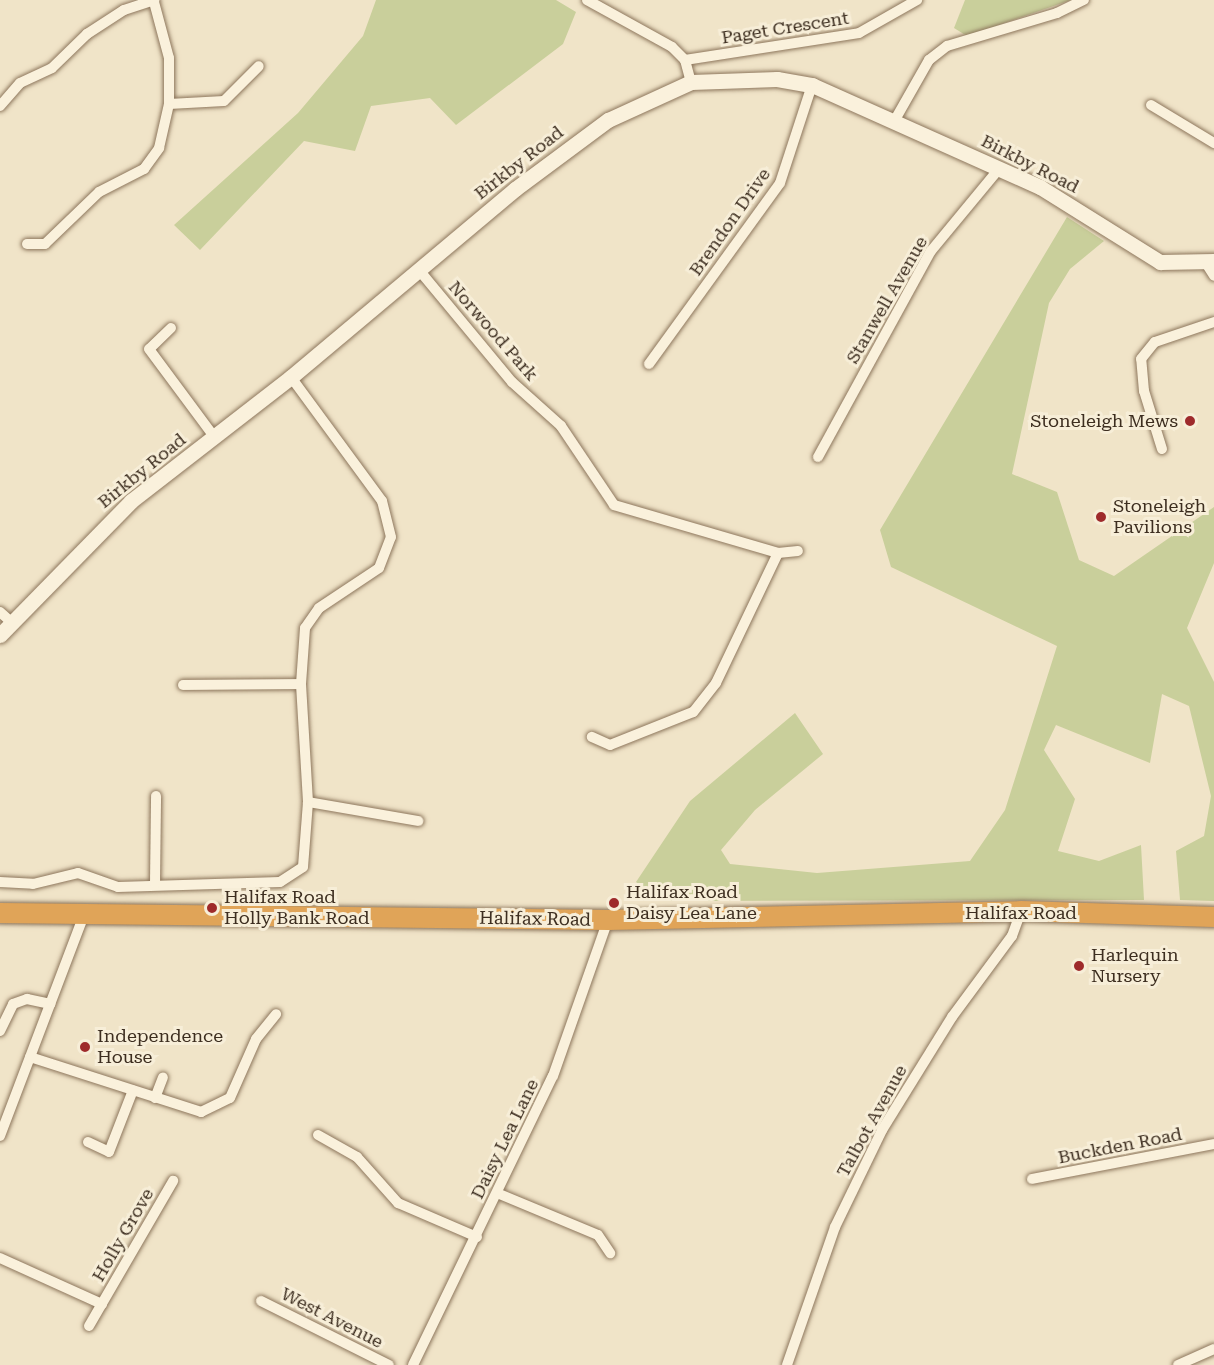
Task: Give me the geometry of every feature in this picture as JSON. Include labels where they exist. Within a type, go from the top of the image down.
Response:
[{"type":"highway","name":"Halifax Road","points":[[0,913],[85,912],[608,920],[1021,911],[1214,917]]},
{"type":"street","points":[[587,0],[659,39],[685,60],[691,82]]},
{"type":"street","name":"Paget Crescent","points":[[685,60],[859,33],[917,0]]},
{"type":"street","points":[[896,118],[929,60],[947,46],[1057,14],[1084,0]]},
{"type":"street","points":[[0,106],[20,84],[52,68],[87,34],[124,10],[154,1],[169,58],[169,104],[159,148],[144,169],[99,192],[45,244],[27,244]]},
{"type":"street","points":[[169,104],[224,101],[259,66]]},
{"type":"street","name":"Birkby Road","points":[[0,635],[6,617],[131,501],[215,438],[419,270],[608,120],[691,82],[777,79],[812,85],[896,118],[999,170],[1040,187],[1160,262],[1211,266]]},
{"type":"street","name":"Brendon Drive","points":[[649,364],[780,183],[812,85]]},
{"type":"street","points":[[1151,105],[1214,143]]},
{"type":"street","name":"Stanwell Avenue","points":[[818,457],[931,250],[999,170]]},
{"type":"street","name":"Norwood Park","points":[[419,270],[512,382],[561,426],[614,506],[778,553],[798,551]]},
{"type":"street","points":[[1162,449],[1144,391],[1142,359],[1155,342],[1214,322]]},
{"type":"street","points":[[171,328],[149,348],[215,438]]},
{"type":"street","points":[[0,882],[33,884],[78,873],[118,887],[154,883],[280,882],[303,867],[308,802],[301,684],[305,628],[319,608],[378,568],[391,537],[391,520],[291,377]]},
{"type":"street","points":[[592,737],[610,745],[693,712],[716,683],[778,553]]},
{"type":"street","points":[[183,685],[301,684]]},
{"type":"street","points":[[154,883],[156,796]]},
{"type":"street","points":[[308,802],[418,820]]},
{"type":"street","name":"Talbot Avenue","points":[[787,1365],[835,1227],[882,1130],[952,1017],[1012,936],[1021,911]]},
{"type":"street","points":[[0,1136],[85,912]]},
{"type":"street","name":"Daisy Lea Lane","points":[[413,1365],[553,1076],[608,920]]},
{"type":"street","points":[[0,1031],[14,1004],[27,999],[50,1004]]},
{"type":"street","points":[[30,1057],[201,1112],[230,1098],[256,1039],[276,1014]]},
{"type":"street","points":[[155,1098],[163,1077]]},
{"type":"street","points":[[88,1142],[109,1152],[133,1090]]},
{"type":"street","points":[[318,1135],[357,1157],[398,1203],[477,1237]]},
{"type":"street","name":"Buckden Road","points":[[1032,1179],[1214,1144]]},
{"type":"street","name":"Holly Grove","points":[[89,1326],[173,1181]]},
{"type":"street","points":[[497,1193],[598,1235],[610,1253]]},
{"type":"street","name":"Holly Grove","points":[[0,1258],[102,1304]]},
{"type":"street","name":"West Avenue","points":[[261,1300],[389,1365]]},
{"type":"street","points":[[1178,1365],[1214,1349]]},
{"type":"green space","points":[[376,0],[556,0],[576,12],[563,44],[456,125],[430,98],[371,106],[355,151],[304,141],[200,250],[174,225],[298,113],[363,36]]},
{"type":"green space","points":[[965,0],[1071,0],[967,36],[954,28]]},
{"type":"green space","points":[[1067,217],[1104,241],[1070,269],[1049,303],[1012,474],[1057,492],[1079,560],[1114,576],[1214,507],[1214,563],[1187,628],[1214,682],[1214,901],[1180,900],[1176,851],[1204,836],[1211,796],[1189,706],[1162,694],[1150,763],[1056,725],[1044,750],[1075,799],[1058,851],[1099,861],[1141,845],[1144,900],[661,901],[636,882],[690,801],[795,713],[823,754],[755,810],[721,850],[730,864],[817,873],[970,861],[1005,810],[1057,646],[891,567],[880,530]]},
{"type":"place","name":"Stoneleigh Mews","points":[[1190,421]]},
{"type":"place","name":"Stoneleigh Pavilions","points":[[1101,517]]},
{"type":"place","name":"Halifax Road Daisy Lea Lane","points":[[614,903]]},
{"type":"place","name":"Halifax Road Holly Bank Road","points":[[212,908]]},
{"type":"place","name":"Harlequin Nursery","points":[[1079,966]]},
{"type":"place","name":"Independence House","points":[[85,1047]]}]
